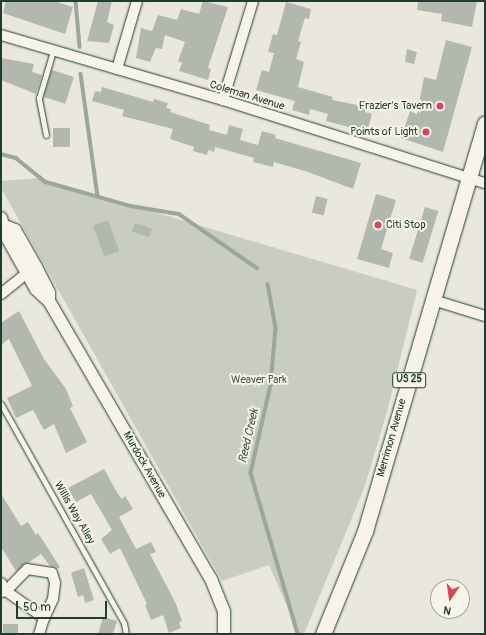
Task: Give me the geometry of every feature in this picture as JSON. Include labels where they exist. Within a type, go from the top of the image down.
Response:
[{"type":"main road","name":"Merrimon Avenue","points":[[323,634],[365,532],[470,179],[485,123]]},
{"type":"street","points":[[116,70],[137,1]]},
{"type":"street","points":[[223,100],[253,1]]},
{"type":"street","name":"Coleman Avenue","points":[[1,35],[116,70],[223,100],[485,183]]},
{"type":"street","name":"Murdock Avenue","points":[[3,222],[6,236],[31,269],[42,298],[49,301],[211,579],[224,612],[224,634]]},
{"type":"street","points":[[1,294],[31,269]]},
{"type":"street","points":[[433,300],[485,316]]},
{"type":"street","points":[[39,634],[44,618],[53,599],[55,583],[52,573],[27,569],[3,589],[44,618]]},
{"type":"lane","points":[[46,135],[39,98],[53,51]]},
{"type":"lane","name":"Willis Way Alley","points":[[1,404],[124,623],[126,634]]},
{"type":"green space","name":"Weaver Park","points":[[40,178],[417,290],[388,408],[365,486],[304,634],[299,634],[269,565],[222,581],[1,188],[1,181]]},
{"type":"building","points":[[6,1],[54,1],[73,7],[65,34],[3,13]]},
{"type":"building","points":[[98,1],[112,1],[107,22],[114,25],[109,43],[87,41]]},
{"type":"building","points":[[203,1],[228,7],[208,68],[211,69],[208,80],[179,71],[182,63],[178,61],[185,42],[165,35],[162,49],[156,48],[150,62],[136,58],[141,28],[152,31],[158,15],[177,20],[181,9],[199,14]]},
{"type":"building","points":[[418,1],[477,1],[472,27],[441,21],[442,14],[417,10]]},
{"type":"building","points":[[286,2],[311,9],[309,19],[305,18],[298,41],[301,42],[296,59],[304,62],[298,87],[333,97],[332,100],[367,107],[365,112],[372,114],[367,132],[326,121],[328,114],[310,109],[309,115],[292,110],[295,101],[256,90],[262,70],[269,72],[274,53],[268,52],[273,34],[277,35]]},
{"type":"building","points":[[446,40],[472,47],[443,152],[401,138],[410,111],[417,114],[424,77],[436,80]]},
{"type":"building","points":[[407,49],[417,52],[414,64],[405,62]]},
{"type":"building","points":[[1,58],[34,64],[32,72],[42,75],[36,94],[1,80]]},
{"type":"building","points":[[52,70],[74,77],[65,104],[43,97]]},
{"type":"building","points":[[102,87],[153,102],[154,99],[168,103],[166,108],[171,109],[170,112],[210,125],[209,130],[227,135],[229,125],[243,129],[240,140],[258,145],[262,131],[276,135],[275,138],[361,163],[353,189],[308,172],[274,162],[273,167],[253,162],[254,158],[215,147],[214,152],[208,150],[207,155],[193,151],[194,147],[170,139],[173,129],[122,116],[124,110],[92,101],[95,91],[101,92]]},
{"type":"building","points":[[53,128],[70,128],[70,147],[53,147]]},
{"type":"building","name":"Citi Stop","points":[[376,194],[396,200],[381,249],[393,253],[389,268],[357,259]]},
{"type":"building","points":[[316,196],[328,199],[324,215],[312,212]]},
{"type":"building","points":[[425,207],[438,211],[423,263],[409,259]]},
{"type":"building","points":[[108,220],[119,251],[104,256],[93,225]]},
{"type":"building","points":[[135,223],[152,229],[149,237],[132,232]]},
{"type":"building","points":[[19,311],[44,359],[66,389],[73,406],[70,408],[87,442],[66,453],[54,424],[44,430],[33,410],[16,418],[7,398],[32,386],[9,339],[1,345],[1,323]]},
{"type":"building","points":[[104,469],[118,494],[122,499],[125,496],[133,509],[119,517],[136,549],[151,542],[156,552],[150,554],[176,604],[182,621],[179,622],[181,628],[169,633],[163,615],[151,620],[145,605],[147,604],[120,548],[110,554],[101,539],[112,530],[91,494],[76,502],[68,488]]},
{"type":"building","points":[[1,494],[21,526],[28,522],[36,535],[38,533],[60,567],[57,569],[50,566],[41,554],[16,571],[1,547]]},
{"type":"building","points":[[84,568],[94,600],[85,603],[83,595],[78,597],[71,573]]},
{"type":"building","points":[[103,617],[117,621],[113,634],[98,634]]},
{"type":"building","points":[[3,624],[18,624],[18,634],[3,634]]},
{"type":"waterway","points":[[76,1],[80,47]]},
{"type":"waterway","points":[[81,74],[98,196]]},
{"type":"waterway","name":"Reed Creek","points":[[1,154],[16,158],[46,182],[131,206],[179,214],[257,268]]},
{"type":"waterway","name":"Reed Creek","points":[[268,284],[276,328],[271,385],[251,473],[298,634]]},
{"type":"place","name":"Frazier's Tavern","points":[[440,106]]},
{"type":"place","name":"Points of Light","points":[[426,132]]},
{"type":"place","name":"Citi Stop","points":[[378,225]]}]
